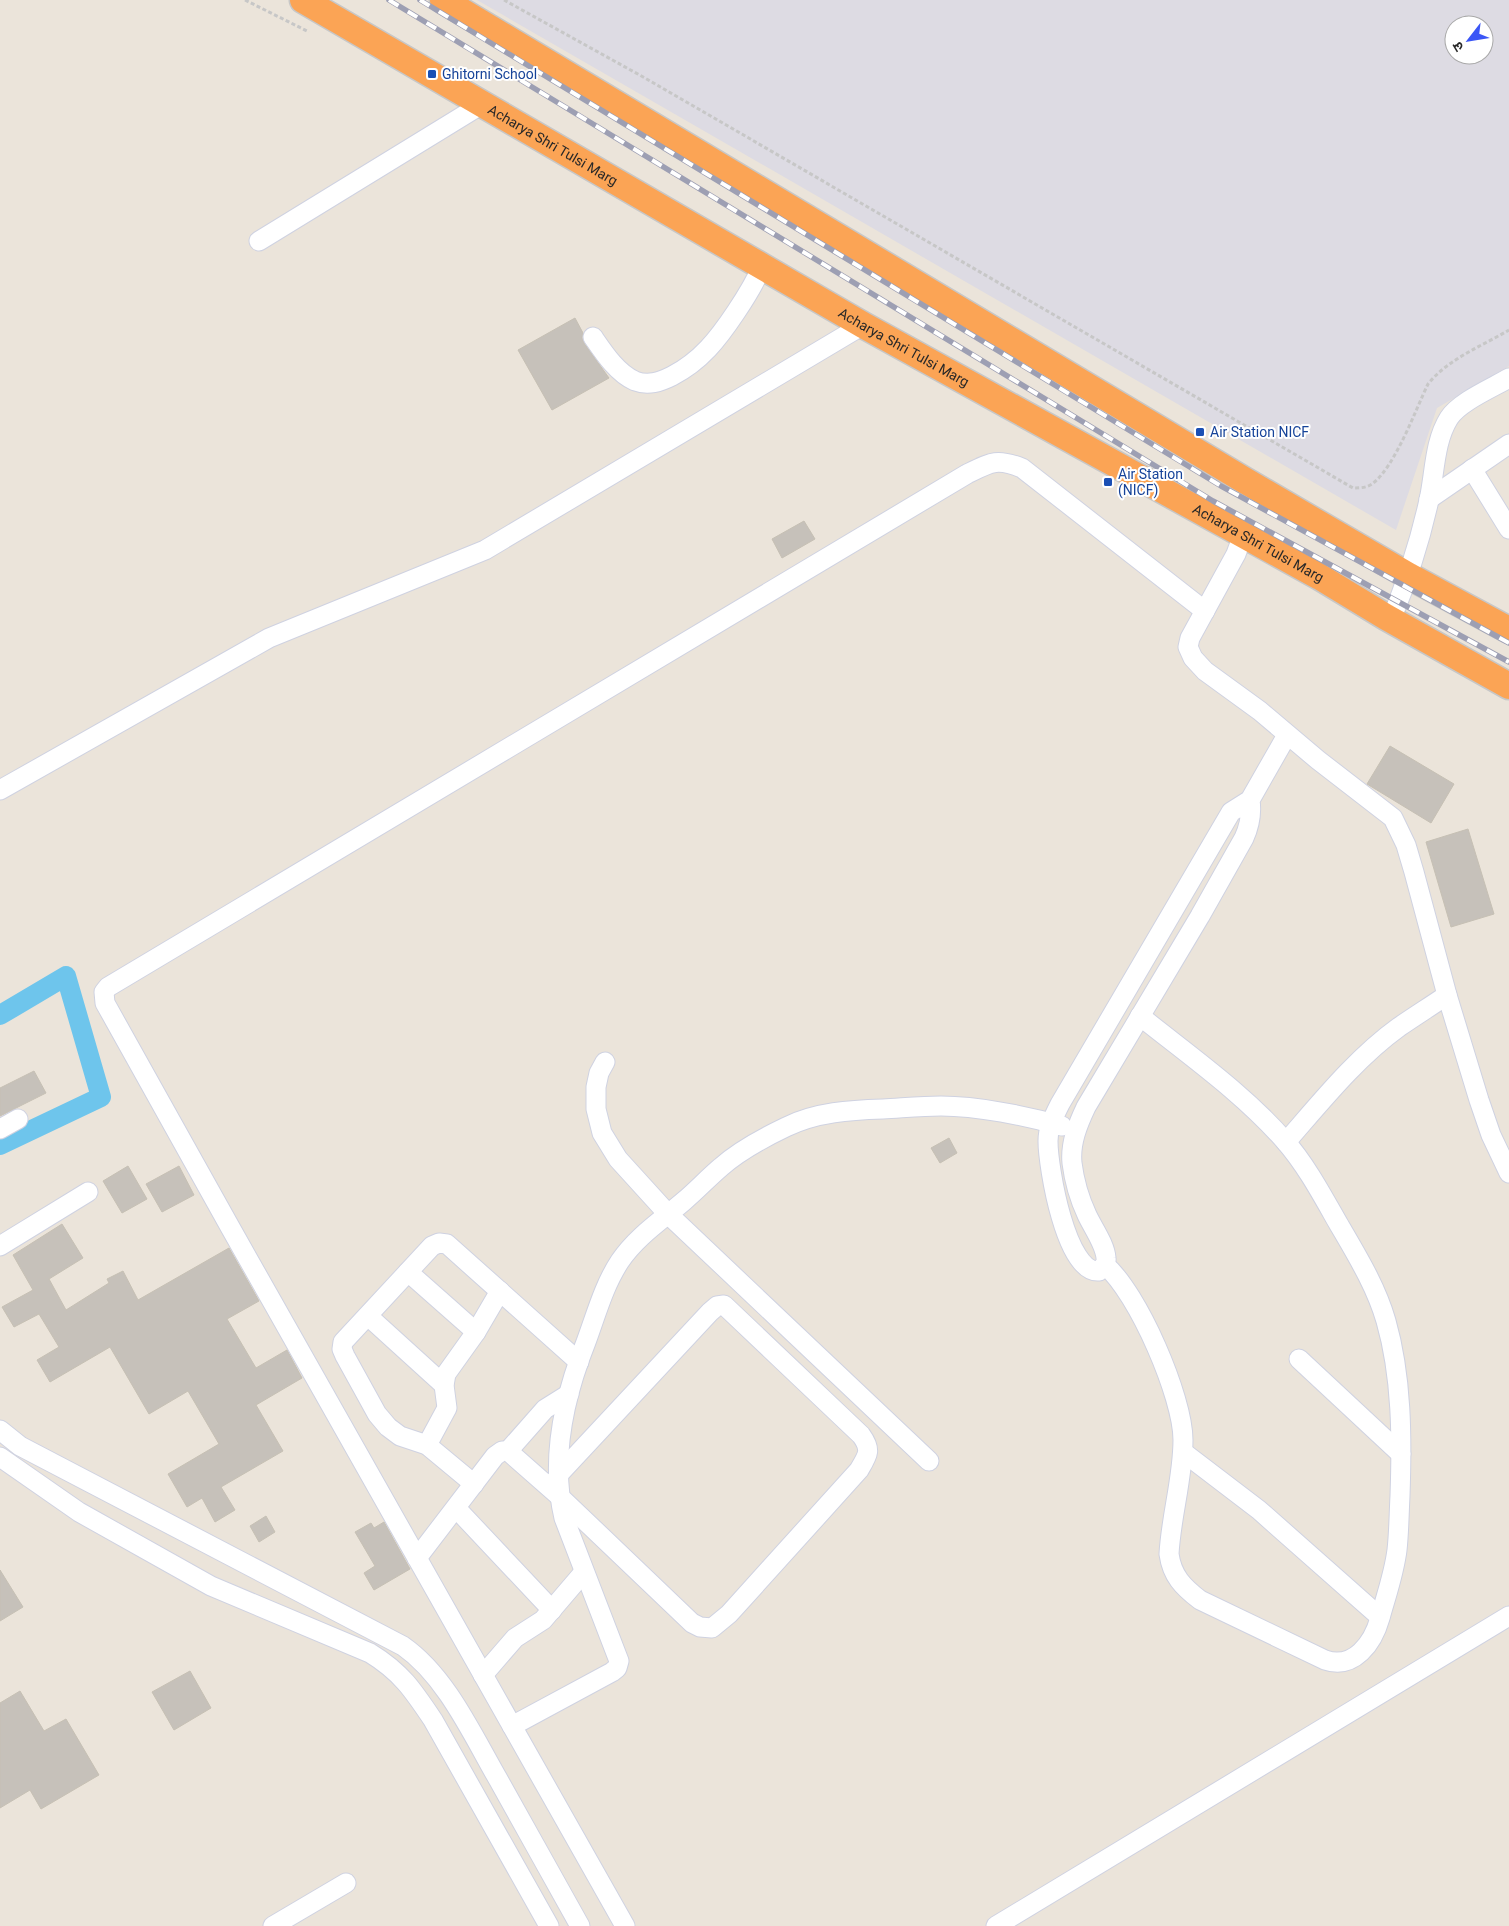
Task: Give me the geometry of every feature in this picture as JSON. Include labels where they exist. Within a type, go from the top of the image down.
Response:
[{"type":"highway","name":"Acharya Shri Tulsi Marg","points":[[304,0],[863,325],[1320,577],[1390,620],[1509,686]]},
{"type":"highway","points":[[443,0],[1236,475],[1409,576],[1509,630]]},
{"type":"street","points":[[260,241],[484,104]]},
{"type":"street","points":[[593,338],[621,372],[635,381],[660,382],[686,369],[712,347],[756,282],[762,266]]},
{"type":"street","points":[[0,790],[269,638],[485,550],[863,325]]},
{"type":"street","points":[[1390,620],[1409,576],[1429,499],[1439,443],[1449,417],[1460,406],[1509,378]]},
{"type":"street","points":[[1429,499],[1509,444]]},
{"type":"street","points":[[625,1926],[105,1003],[105,989],[942,490],[989,464],[1007,462],[1022,468],[1205,611]]},
{"type":"street","points":[[1472,469],[1509,529]]},
{"type":"street","points":[[1243,535],[1236,554],[1190,638],[1188,647],[1193,658],[1205,670],[1260,711],[1287,735],[1393,818],[1406,846],[1447,996],[1491,1135],[1509,1173]]},
{"type":"street","points":[[1250,800],[1252,810],[1250,825],[1200,916],[1086,1107],[1076,1131],[1072,1163],[1086,1212],[1104,1248],[1106,1258],[1105,1265],[1099,1271],[1089,1270],[1068,1240],[1059,1210],[1048,1141],[1051,1123],[1060,1104],[1231,812],[1250,800],[1287,735]]},
{"type":"street","points":[[1286,1142],[1329,1092],[1372,1050],[1398,1028],[1447,996]]},
{"type":"street","points":[[1105,1265],[1124,1285],[1152,1337],[1174,1395],[1182,1423],[1183,1452],[1169,1554],[1171,1567],[1185,1589],[1200,1600],[1335,1664],[1343,1663],[1356,1656],[1368,1644],[1378,1625],[1397,1550],[1401,1411],[1386,1321],[1375,1291],[1362,1264],[1315,1181],[1286,1142],[1246,1102],[1140,1016]]},
{"type":"street","points":[[605,1062],[599,1073],[595,1100],[602,1133],[618,1159],[668,1214],[929,1461]]},
{"type":"street","points":[[512,1726],[617,1668],[619,1661],[564,1518],[559,1496],[560,1436],[563,1415],[579,1362],[617,1266],[646,1231],[668,1214],[721,1166],[747,1147],[788,1126],[816,1116],[849,1110],[942,1106],[986,1111],[1051,1123],[1076,1131]]},
{"type":"street","points":[[0,1129],[18,1119]]},
{"type":"street","points":[[0,1246],[88,1192]]},
{"type":"street","points":[[474,1484],[427,1445],[400,1436],[388,1427],[378,1414],[345,1356],[342,1349],[343,1342],[432,1246],[440,1243],[447,1244],[579,1362]]},
{"type":"street","points":[[408,1272],[476,1332]]},
{"type":"street","points":[[427,1445],[447,1408],[444,1385],[446,1374],[476,1332],[500,1291]]},
{"type":"street","points":[[417,1558],[495,1456],[502,1451],[508,1451],[559,1496],[692,1623],[708,1629],[716,1626],[729,1614],[859,1470],[868,1451],[860,1436],[724,1305],[717,1306],[710,1312],[558,1475]]},
{"type":"street","points":[[368,1316],[444,1385]]},
{"type":"street","points":[[1299,1359],[1401,1454]]},
{"type":"street","points":[[508,1451],[545,1409],[569,1394]]},
{"type":"street","points":[[0,1430],[20,1446],[394,1642],[417,1656],[430,1670],[460,1712],[580,1926]]},
{"type":"street","points":[[1183,1452],[1259,1510],[1380,1617]]},
{"type":"street","points":[[0,1457],[79,1512],[211,1586],[370,1653],[388,1664],[415,1693],[433,1720],[549,1926]]},
{"type":"street","points":[[456,1508],[552,1610]]},
{"type":"street","points":[[484,1675],[516,1638],[538,1624],[552,1610],[584,1572]]},
{"type":"street","points":[[996,1926],[1509,1616]]},
{"type":"street","points":[[273,1926],[346,1883]]},
{"type":"path","points":[[504,0],[646,78],[1353,488],[1371,485],[1383,472],[1394,456],[1428,384],[1436,374],[1448,364],[1509,330]]},
{"type":"shaded area","points":[[477,0],[1509,0],[1509,366],[1437,408],[1396,530]]},
{"type":"building","points":[[575,318],[583,333],[584,343],[609,378],[552,410],[518,350]]},
{"type":"building","points":[[804,521],[815,539],[782,558],[772,539]]},
{"type":"building","points":[[1390,746],[1454,784],[1431,823],[1367,784]]},
{"type":"building","points":[[1468,829],[1494,914],[1451,927],[1426,842]]},
{"type":"building","points":[[34,1071],[46,1093],[0,1116],[0,1088]]},
{"type":"building","points":[[949,1138],[957,1153],[940,1163],[931,1148]]},
{"type":"building","points":[[128,1166],[147,1199],[122,1213],[103,1181]]},
{"type":"building","points":[[179,1166],[194,1195],[162,1212],[146,1184]]},
{"type":"building","points":[[62,1224],[83,1258],[49,1279],[66,1310],[109,1283],[107,1279],[123,1271],[138,1300],[229,1248],[259,1301],[227,1319],[256,1368],[287,1350],[302,1378],[256,1405],[283,1451],[221,1487],[235,1510],[215,1522],[202,1498],[187,1507],[168,1474],[219,1444],[188,1391],[149,1414],[110,1347],[50,1382],[37,1360],[59,1347],[39,1314],[14,1327],[2,1307],[33,1290],[13,1255]]},
{"type":"building","points":[[266,1516],[275,1532],[259,1542],[250,1526]]},
{"type":"building","points":[[384,1522],[410,1569],[374,1590],[364,1573],[375,1566],[355,1532],[371,1523],[374,1528]]},
{"type":"building","points":[[0,1570],[23,1607],[0,1621]]},
{"type":"building","points":[[190,1671],[211,1708],[174,1730],[152,1692]]},
{"type":"building","points":[[20,1691],[44,1731],[66,1719],[99,1775],[41,1809],[30,1790],[0,1808],[0,1703]]},
{"type":"waterway","points":[[0,1015],[66,976],[101,1097],[0,1145]]},
{"type":"railway","points":[[389,0],[1213,501],[1509,662]]},
{"type":"railway","points":[[420,0],[1221,486],[1509,643]]},
{"type":"place","name":"Ghitorni School","points":[[432,74]]},
{"type":"place","name":"Air Station NICF","points":[[1200,432]]},
{"type":"place","name":"Air Station (NICF)","points":[[1108,482]]}]
